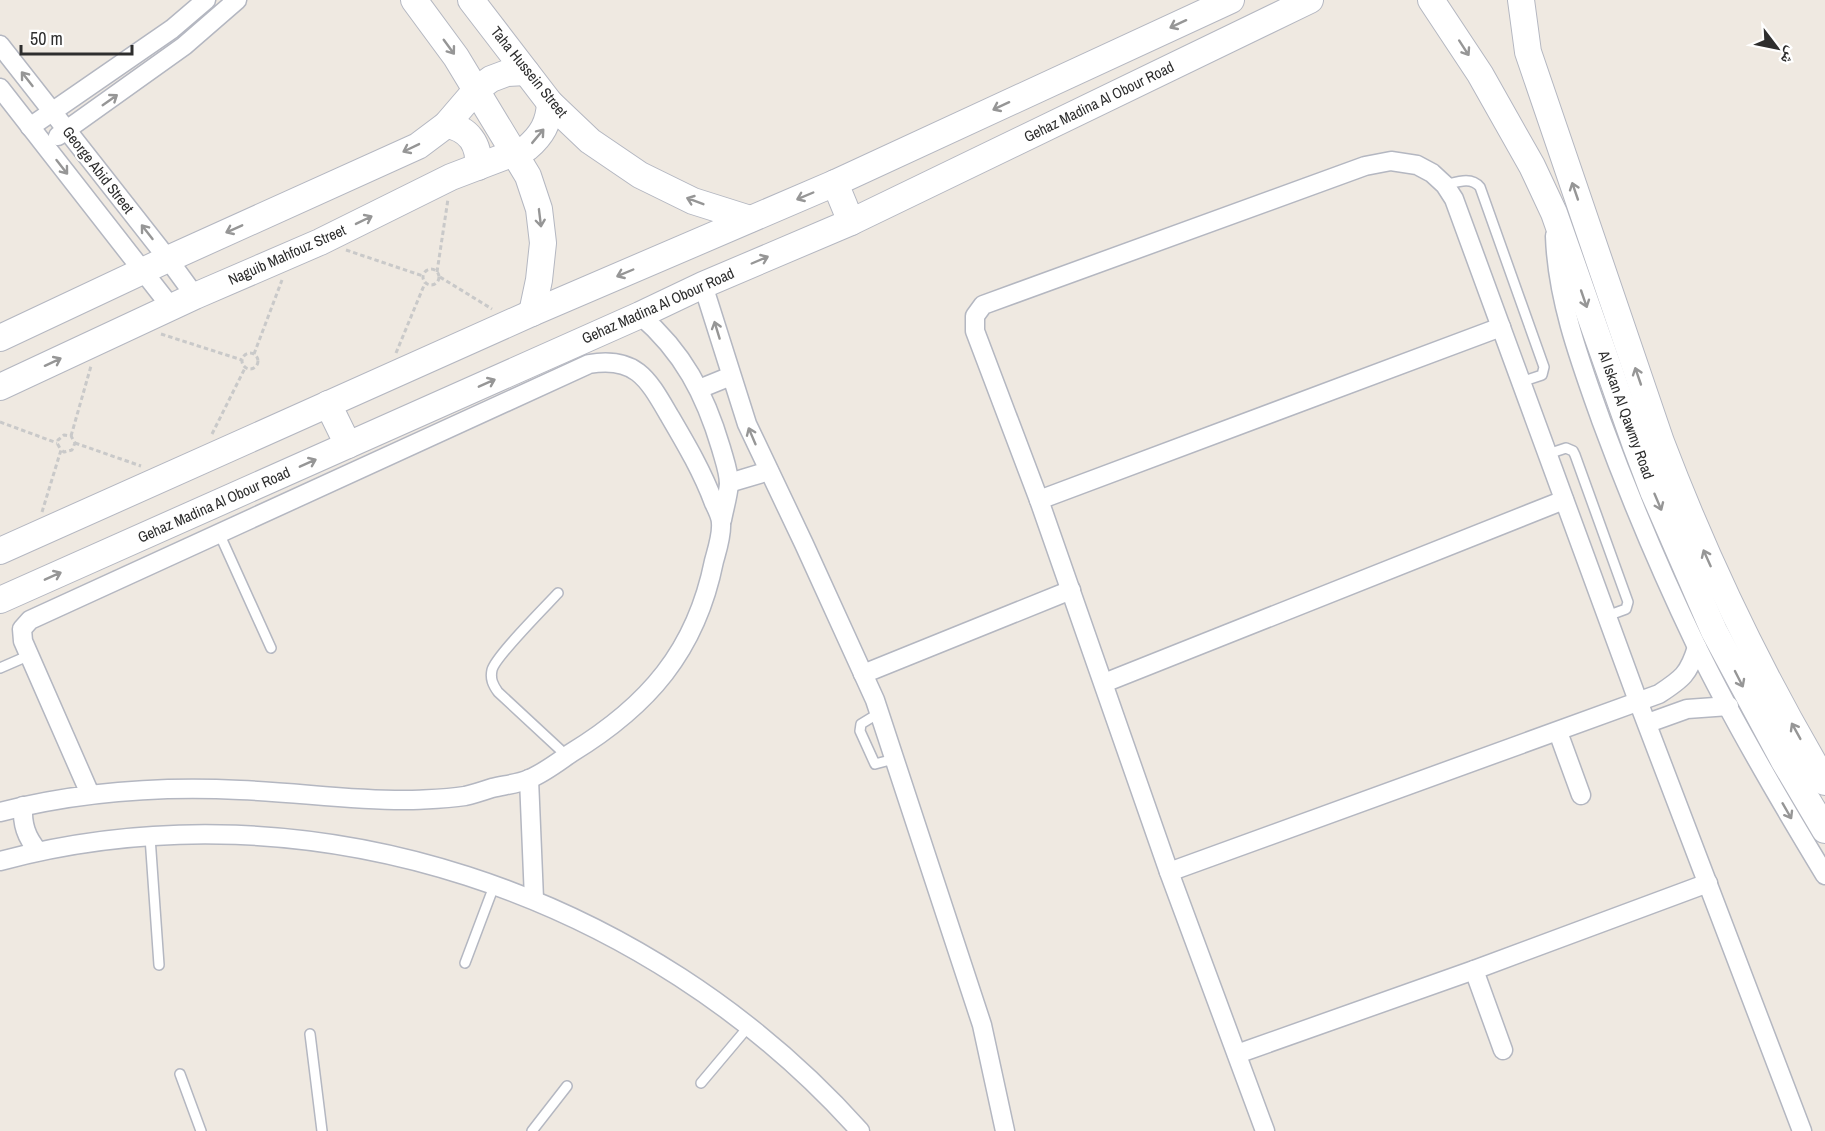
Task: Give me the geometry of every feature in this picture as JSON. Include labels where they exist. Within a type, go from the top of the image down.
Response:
[{"type":"main road","points":[[414,0],[456,57],[528,176],[539,208],[543,243],[539,280],[523,317]]},
{"type":"main road","name":"Taha Hussein Street","points":[[471,0],[550,103],[590,141],[640,175],[693,201],[750,219]]},
{"type":"main road","points":[[0,551],[523,317],[835,183],[1231,0]]},
{"type":"main road","name":"Gehaz Madina Al Obour Road","points":[[0,600],[704,285],[851,222],[1310,0]]},
{"type":"main road","name":"Al Iskan Al Qawmy Road","points":[[1431,0],[1502,110],[1532,166],[1554,213],[1653,491],[1714,631],[1784,761],[1825,830]]},
{"type":"main road","name":"Al Iskan Al Qawmy Road","points":[[1521,0],[1528,52],[1660,442],[1712,567],[1739,624],[1825,782]]},
{"type":"main road","points":[[0,338],[418,146],[446,125],[476,90],[491,79],[507,73],[526,72]]},
{"type":"main road","name":"Naguib Mahfouz Street","points":[[0,387],[195,296],[320,242],[451,177],[527,148],[545,129],[550,103]]},
{"type":"main road","points":[[446,125],[460,129],[472,138],[478,152],[478,167]]},
{"type":"main road","points":[[835,183],[851,222]]},
{"type":"main road","points":[[328,404],[348,445]]},
{"type":"street","points":[[30,127],[172,29],[206,0]]},
{"type":"street","points":[[44,145],[184,46],[237,0]]},
{"type":"street","name":"George Abid Street","points":[[0,45],[195,296]]},
{"type":"street","name":"George Abid Street","points":[[0,88],[171,307]]},
{"type":"street","points":[[1265,1131],[1169,872],[1039,500],[975,331],[975,316],[983,304],[1365,166],[1391,160],[1417,165],[1432,173],[1445,185],[1454,200],[1638,701],[1802,1131]]},
{"type":"street","points":[[1554,213],[1559,279],[1569,325],[1634,505],[1697,647],[1765,774],[1825,874]]},
{"type":"street","points":[[704,285],[747,424],[804,544],[879,713],[982,1025],[1005,1131]]},
{"type":"street","points":[[0,812],[90,794],[162,789],[238,789],[387,800],[465,796],[529,779],[599,736],[628,713],[655,686],[678,656],[692,632],[711,580],[729,483],[717,435],[690,372],[655,327],[640,315]]},
{"type":"street","points":[[1039,500],[1501,327]]},
{"type":"street","points":[[90,794],[22,635],[25,624],[570,372],[589,364],[606,361],[624,364],[641,373],[652,386],[698,464],[722,522]]},
{"type":"street","points":[[699,389],[731,376]]},
{"type":"street","points":[[729,483],[769,471]]},
{"type":"street","points":[[1104,683],[1564,500]]},
{"type":"street","points":[[863,674],[1071,590]]},
{"type":"street","points":[[1169,872],[1659,694],[1678,682],[1692,665],[1697,647]]},
{"type":"street","points":[[1648,723],[1687,709],[1729,706]]},
{"type":"street","points":[[1558,732],[1581,795]]},
{"type":"street","points":[[529,779],[534,899]]},
{"type":"street","points":[[23,806],[24,831],[38,851]]},
{"type":"street","points":[[0,861],[38,851],[91,842],[198,834],[304,840],[357,848],[461,874],[534,899],[602,932],[653,960],[702,991],[794,1064],[860,1131]]},
{"type":"street","points":[[1237,1054],[1474,970],[1708,883]]},
{"type":"street","points":[[1474,970],[1503,1050]]},
{"type":"lane","points":[[1445,185],[1472,180],[1480,187],[1544,367],[1542,375],[1521,382]]},
{"type":"lane","points":[[1548,454],[1566,448],[1573,452],[1579,465],[1628,602],[1626,609],[1607,616]]},
{"type":"lane","points":[[219,533],[271,648]]},
{"type":"lane","points":[[558,593],[499,658],[492,671],[492,679],[498,692],[567,756]]},
{"type":"lane","points":[[0,668],[30,655]]},
{"type":"lane","points":[[150,837],[159,965]]},
{"type":"lane","points":[[465,963],[494,886]]},
{"type":"lane","points":[[701,1083],[749,1026]]},
{"type":"lane","points":[[310,1034],[322,1131]]},
{"type":"lane","points":[[180,1074],[201,1131]]},
{"type":"lane","points":[[532,1131],[567,1086]]},
{"type":"path","points":[[451,177],[437,272],[440,277],[523,317]]},
{"type":"path","points":[[320,242],[423,276]]},
{"type":"path","points":[[254,354],[291,254]]},
{"type":"path","points":[[423,276],[429,270],[437,272]]},
{"type":"path","points":[[385,378],[425,283],[423,276]]},
{"type":"path","points":[[425,283],[434,285],[440,277]]},
{"type":"path","points":[[132,325],[242,360]]},
{"type":"path","points":[[98,341],[71,436],[75,443],[167,476]]},
{"type":"path","points":[[198,462],[245,368],[242,360],[245,354],[254,354],[258,359],[257,366],[252,370],[245,368]]},
{"type":"path","points":[[0,422],[57,444],[61,450],[68,452],[72,450],[75,443]]},
{"type":"path","points":[[57,444],[64,435],[71,436]]},
{"type":"path","points":[[34,536],[61,450]]}]
